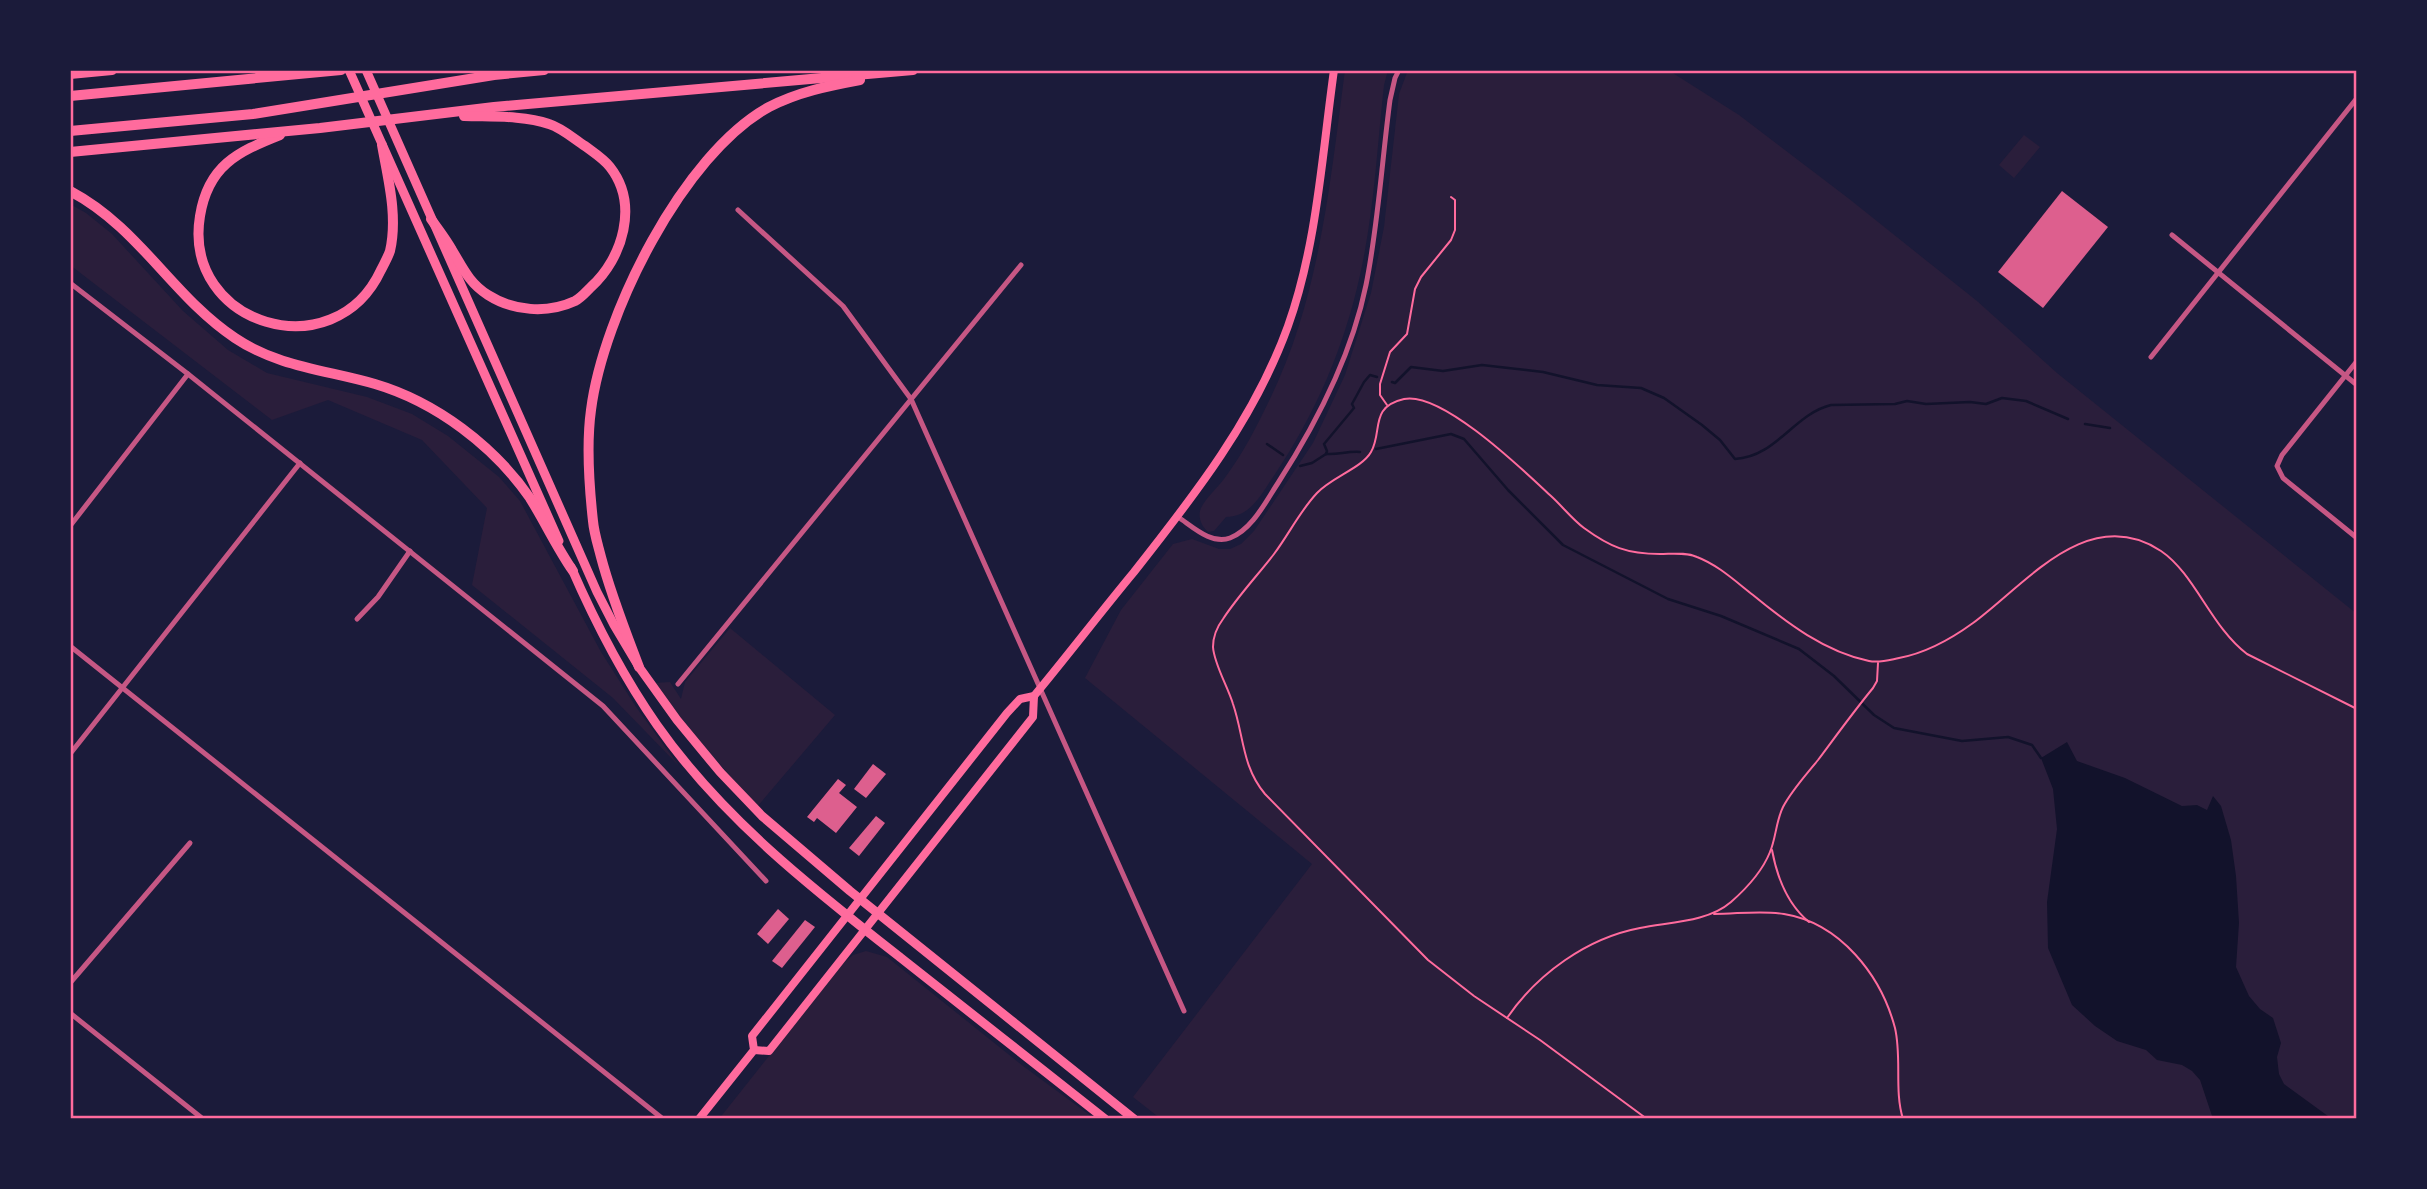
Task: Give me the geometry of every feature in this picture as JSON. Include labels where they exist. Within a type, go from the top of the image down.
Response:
[{"type":"highway","points":[[70,74],[112,70]]},
{"type":"highway","points":[[70,96],[341,70]]},
{"type":"highway","points":[[70,131],[253,114],[494,75],[544,70]]},
{"type":"highway","points":[[70,152],[388,121],[494,107],[913,70]]},
{"type":"highway","points":[[639,667],[610,593],[593,524],[589,469],[591,410],[606,343],[627,287],[694,176],[728,139],[768,108],[813,89],[913,70]]},
{"type":"highway","points":[[431,219],[452,249],[464,274],[475,285],[498,301],[534,309],[548,309],[577,300],[597,281],[615,257],[625,225],[624,197],[610,167],[550,124],[442,115]]},
{"type":"highway","points":[[291,131],[247,148],[220,166],[203,197],[197,230],[199,254],[213,285],[237,309],[270,324],[303,327],[339,317],[365,296],[375,283],[390,251],[393,203],[380,140]]},
{"type":"highway","points":[[70,191],[98,207],[118,223],[200,310],[237,340],[286,363],[375,384],[407,396],[424,404],[475,438],[530,499],[555,546],[573,571]]},
{"type":"main road","points":[[349,70],[602,635],[629,684],[658,727],[687,763],[757,838],[865,931],[1105,1119]]},
{"type":"main road","points":[[366,70],[597,592],[639,667],[677,720],[754,808],[878,914],[1134,1119]]},
{"type":"main road","points":[[699,1119],[754,1050],[752,1036],[1013,706],[1020,699],[1037,692],[1178,517],[1230,441],[1263,384],[1288,326],[1306,264],[1334,70]]},
{"type":"main road","points":[[754,1050],[769,1051],[865,931],[1034,716],[1037,692]]},
{"type":"street","points":[[1178,517],[1209,538],[1229,539],[1244,528],[1261,509],[1306,440],[1334,380],[1366,286],[1390,100],[1399,70]]},
{"type":"street","points":[[2151,357],[2357,98]]},
{"type":"street","points":[[738,210],[843,306],[911,399],[1037,692],[1184,1012]]},
{"type":"street","points":[[2172,235],[2357,385]]},
{"type":"street","points":[[678,684],[1021,265]]},
{"type":"street","points":[[70,294],[73,285],[603,706],[766,881]]},
{"type":"street","points":[[2357,361],[2282,455],[2277,466],[2283,478],[2357,538]]},
{"type":"street","points":[[70,526],[188,374]]},
{"type":"street","points":[[70,754],[300,463]]},
{"type":"street","points":[[357,619],[378,597],[410,551]]},
{"type":"street","points":[[70,646],[663,1119]]},
{"type":"street","points":[[70,983],[190,843]]},
{"type":"street","points":[[70,1013],[203,1119]]},
{"type":"path","points":[[1388,406],[1380,395],[1380,384],[1390,352],[1407,334],[1415,289],[1421,277],[1451,240],[1455,230],[1455,200],[1451,197]]},
{"type":"path","points":[[1647,1119],[1540,1040],[1474,996],[1428,960],[1257,785],[1246,762],[1234,706],[1215,656],[1215,635],[1228,611],[1275,553],[1313,498],[1331,480],[1361,463],[1370,454],[1378,420],[1388,406],[1401,400],[1418,398],[1453,414],[1489,441],[1581,526],[1615,548],[1638,554],[1690,554],[1700,558],[1725,573],[1771,610],[1816,641],[1849,655],[1878,662],[1927,651],[1972,624],[2069,548],[2088,540],[2111,536],[2148,544],[2169,557],[2227,636],[2247,654],[2357,709]]},
{"type":"path","points":[[1713,914],[1728,905],[1756,876],[1772,849],[1783,808],[1877,681],[1878,662]]},
{"type":"path","points":[[1772,849],[1775,868],[1788,896],[1811,924]]},
{"type":"path","points":[[1507,1019],[1526,993],[1542,978],[1567,959],[1595,944],[1636,929],[1713,914],[1785,914],[1838,937],[1856,956],[1886,1004],[1895,1029],[1899,1102],[1903,1119]]},
{"type":"shaded area","points":[[1345,70],[1388,70],[1384,85],[1369,228],[1354,301],[1327,379],[1290,451],[1255,503],[1242,513],[1226,517],[1214,531],[1208,532],[1201,522],[1201,508],[1231,470],[1254,431],[1286,362],[1300,321],[1312,280],[1328,197]]},
{"type":"shaded area","points":[[1408,70],[1668,70],[1739,115],[1848,198],[1977,301],[2057,373],[2357,614],[2357,1119],[1161,1119],[1133,1097],[1312,864],[1085,678],[1121,610],[1173,544],[1192,539],[1219,549],[1230,549],[1241,544],[1254,531],[1313,443],[1345,375],[1371,293],[1384,227],[1399,94]]},
{"type":"shaded area","points":[[2024,135],[2040,147],[2014,178],[1999,165]]},
{"type":"shaded area","points":[[70,204],[112,234],[183,311],[228,350],[267,373],[367,397],[412,414],[448,436],[499,477],[520,501],[601,652],[636,707],[679,766],[613,698],[472,585],[487,508],[422,440],[328,400],[272,420],[70,265]]},
{"type":"shaded area","points":[[730,628],[835,715],[757,807],[690,730],[655,683],[670,682],[681,699],[685,682]]},
{"type":"shaded area","points":[[2067,742],[2077,761],[2125,778],[2182,806],[2197,805],[2207,810],[2213,796],[2221,806],[2231,840],[2236,876],[2239,923],[2236,967],[2249,996],[2260,1009],[2273,1018],[2281,1043],[2277,1057],[2279,1074],[2284,1084],[2332,1119],[2213,1119],[2200,1080],[2192,1071],[2182,1065],[2157,1060],[2146,1050],[2117,1041],[2072,1005],[2048,948],[2047,902],[2057,829],[2053,789],[2041,758]]},
{"type":"shaded area","points":[[866,951],[887,957],[1023,1066],[1095,1119],[719,1119],[841,965],[853,955]]},
{"type":"building","points":[[2062,191],[2108,227],[2043,308],[1998,272]]},
{"type":"building","points":[[873,764],[886,774],[866,798],[854,789]]},
{"type":"building","points":[[838,779],[846,785],[839,793],[857,807],[836,833],[817,818],[814,822],[807,817]]},
{"type":"building","points":[[876,816],[885,823],[859,856],[849,848]]},
{"type":"building","points":[[778,909],[789,919],[768,944],[757,934]]},
{"type":"building","points":[[805,920],[815,927],[782,968],[772,961]]},
{"type":"waterway","points":[[1392,382],[1395,383],[1411,367],[1443,371],[1482,365],[1543,372],[1597,385],[1641,388],[1664,398],[1702,425],[1720,440],[1735,459],[1762,451],[1806,417],[1831,405],[1895,404],[1907,401],[1926,404],[1986,404],[2002,398],[2026,401],[2068,419]]},
{"type":"waterway","points":[[1326,454],[1324,444],[1354,408],[1352,404],[1364,382],[1370,375],[1377,377]]},
{"type":"waterway","points":[[2085,424],[2110,428]]},
{"type":"waterway","points":[[1376,449],[1451,434],[1464,439],[1508,490],[1563,545],[1668,599],[1721,616],[1799,649],[1834,676],[1874,715],[1894,728],[1962,741],[2008,737],[2032,745],[2041,758]]},
{"type":"waterway","points":[[1267,444],[1283,455]]},
{"type":"waterway","points":[[1300,466],[1312,463],[1326,454],[1360,452]]}]
